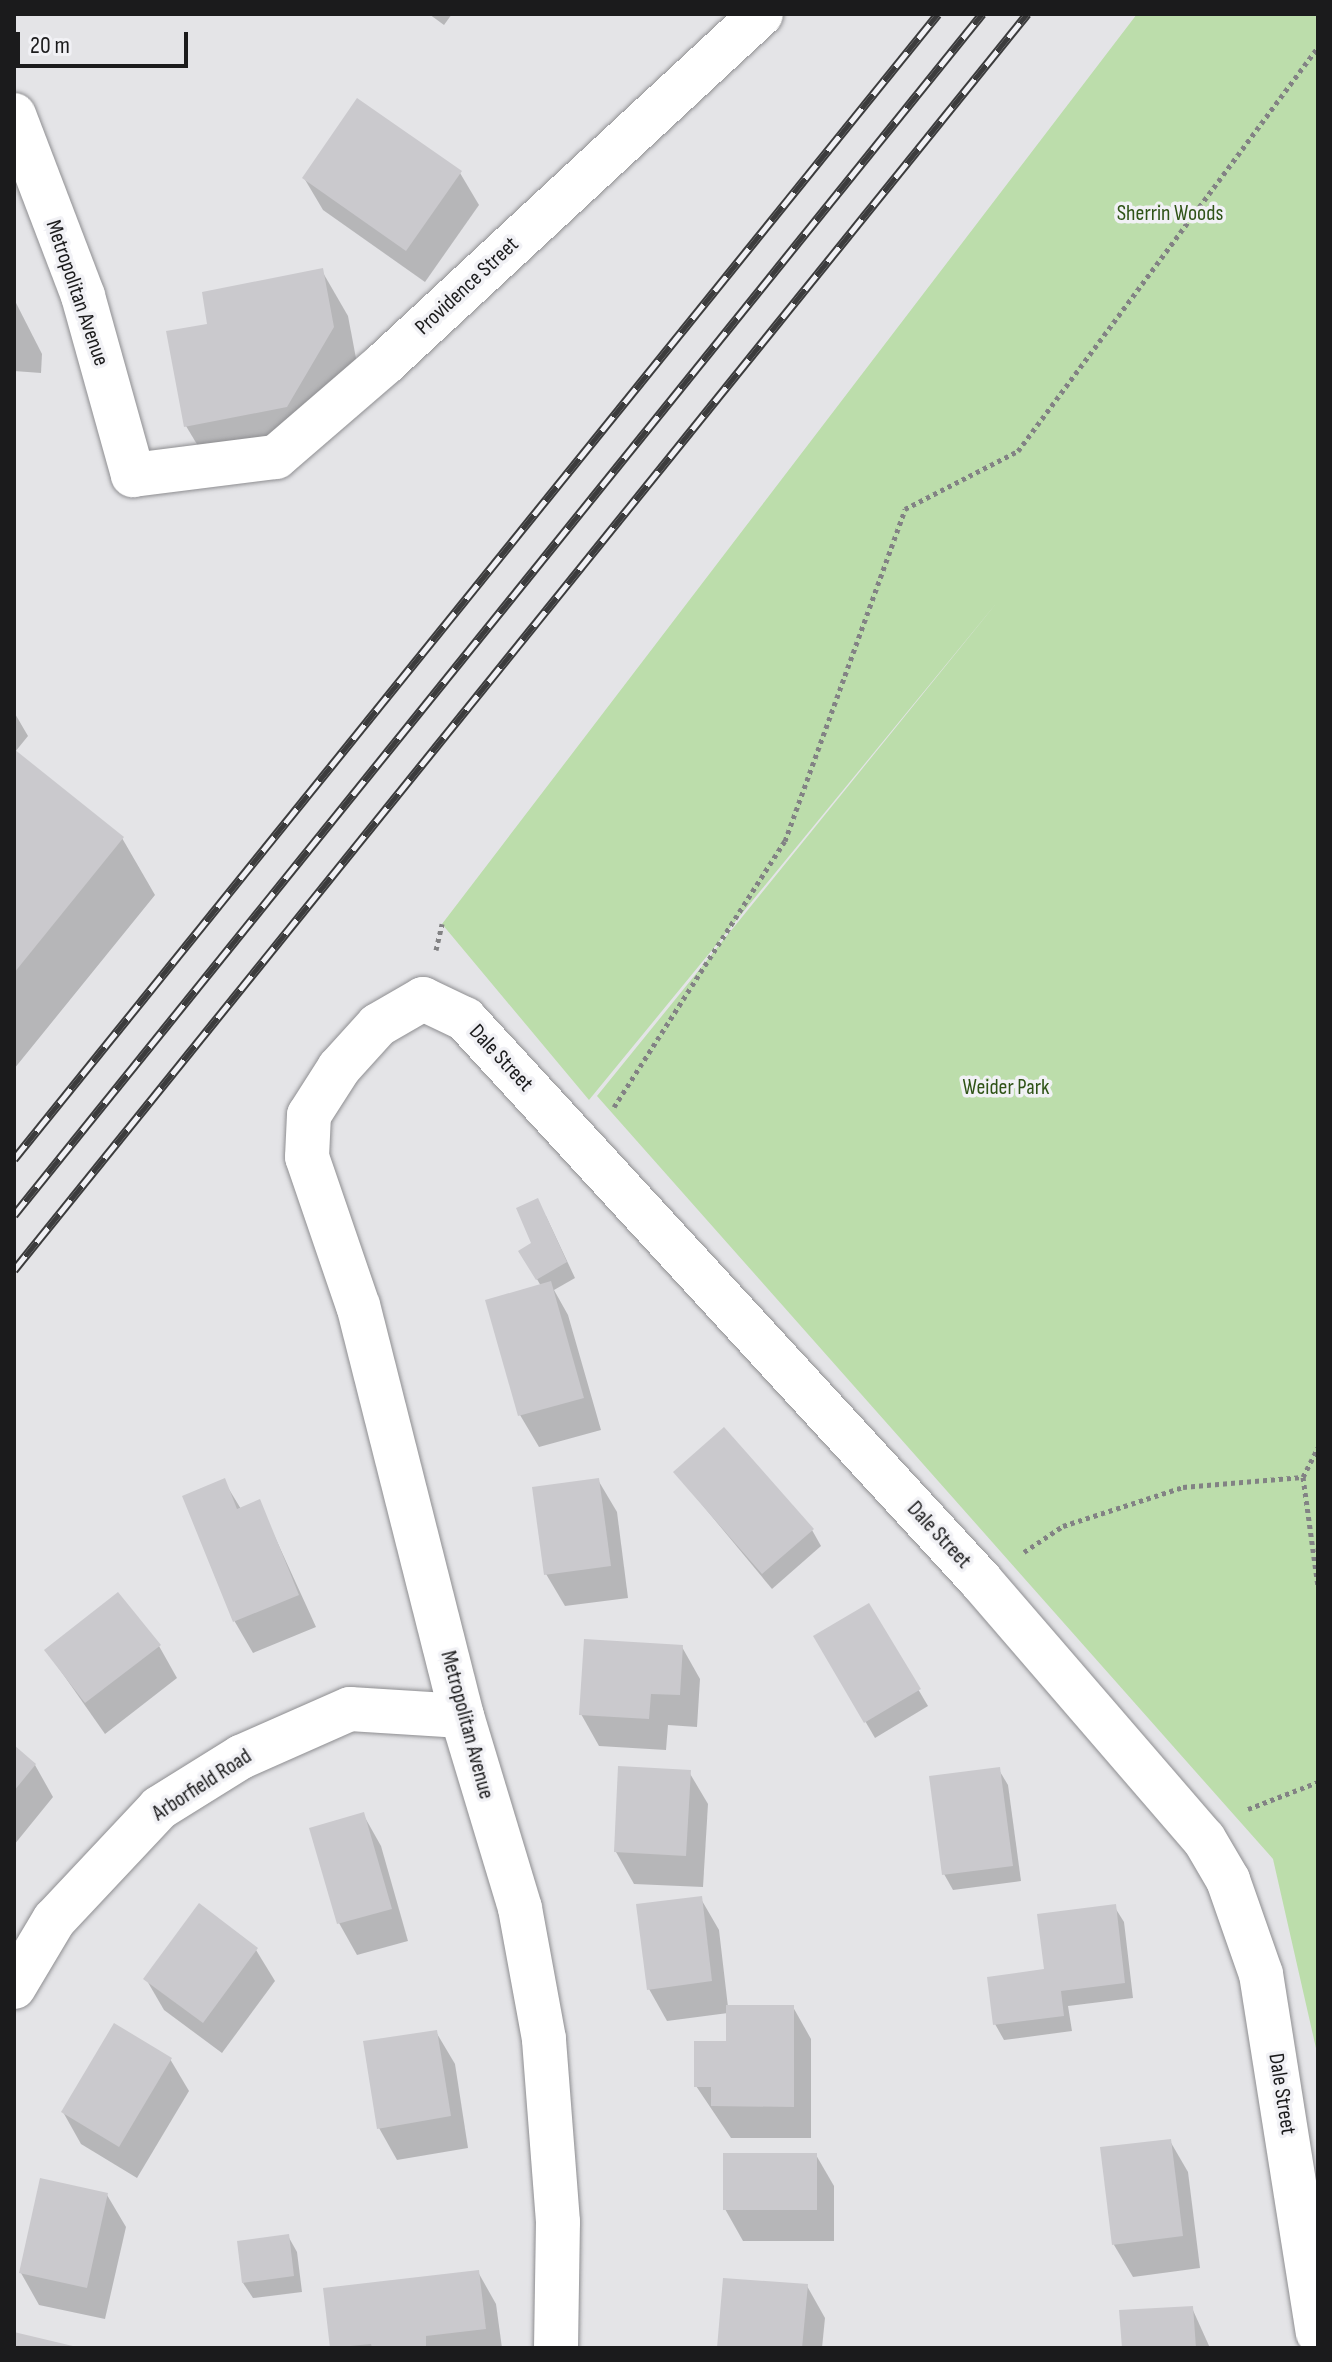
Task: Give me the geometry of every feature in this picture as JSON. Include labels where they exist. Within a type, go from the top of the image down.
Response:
[{"type":"street","name":"Providence Street","points":[[133,475],[276,457],[385,363],[761,14]]},
{"type":"street","name":"Metropolitan Avenue","points":[[14,115],[83,296],[133,475]]},
{"type":"street","name":"Dale Street","points":[[309,1115],[339,1068],[378,1025],[423,999],[465,1019],[981,1581],[1204,1839],[1228,1880],[1261,1974],[1318,2332]]},
{"type":"street","name":"Metropolitan Avenue","points":[[309,1115],[307,1157],[358,1306],[462,1716],[520,1908],[544,2039],[558,2222],[556,2348]]},
{"type":"street","name":"Arborfield Road","points":[[14,1987],[54,1920],[159,1808],[241,1757],[350,1709],[462,1716]]},
{"type":"path","points":[[607,1118],[785,841],[905,509],[1018,451],[1318,47]]},
{"type":"path","points":[[1318,1448],[1303,1477],[1318,1587]]},
{"type":"path","points":[[1018,1556],[1063,1526],[1183,1487],[1303,1477]]},
{"type":"path","points":[[1204,1839],[1251,1807],[1318,1782]]},
{"type":"green space","name":"Weider Park","points":[[1137,14],[1318,14],[1318,2057],[1273,1859],[597,1096],[999,600],[589,1100],[442,924]]},
{"type":"building","points":[[357,98],[462,171],[406,251],[302,178]]},
{"type":"building","points":[[323,268],[334,327],[287,407],[184,427],[166,331],[207,324],[202,292]]},
{"type":"building","points":[[14,749],[124,837],[14,973]]},
{"type":"building","points":[[538,1198],[567,1262],[536,1280],[518,1251],[531,1243],[516,1208]]},
{"type":"building","points":[[551,1281],[584,1398],[518,1416],[485,1300]]},
{"type":"building","points":[[724,1427],[814,1529],[762,1574],[673,1472]]},
{"type":"building","points":[[225,1478],[237,1509],[260,1499],[299,1595],[233,1622],[182,1496]]},
{"type":"building","points":[[599,1478],[611,1566],[544,1575],[532,1487]]},
{"type":"building","points":[[118,1592],[161,1645],[85,1703],[44,1650]]},
{"type":"building","points":[[869,1603],[921,1689],[864,1723],[813,1636]]},
{"type":"building","points":[[584,1639],[683,1645],[680,1695],[651,1694],[649,1719],[579,1715]]},
{"type":"building","points":[[14,1745],[36,1764],[14,1791]]},
{"type":"building","points":[[618,1766],[691,1770],[686,1856],[614,1852]]},
{"type":"building","points":[[1000,1767],[1013,1866],[942,1875],[929,1776]]},
{"type":"building","points":[[364,1812],[392,1909],[337,1924],[309,1828]]},
{"type":"building","points":[[702,1896],[712,1981],[647,1990],[636,1904]]},
{"type":"building","points":[[199,1903],[258,1948],[203,2023],[143,1979]]},
{"type":"building","points":[[1116,1904],[1125,1983],[1061,1991],[1064,2016],[993,2025],[987,1977],[1044,1969],[1037,1914]]},
{"type":"building","points":[[726,2005],[794,2005],[794,2107],[711,2106],[711,2087],[694,2087],[694,2041],[726,2041]]},
{"type":"building","points":[[114,2023],[172,2058],[119,2147],[61,2112]]},
{"type":"building","points":[[437,2030],[451,2116],[377,2129],[363,2041]]},
{"type":"building","points":[[1171,2139],[1183,2236],[1112,2245],[1100,2147]]},
{"type":"building","points":[[723,2153],[817,2153],[817,2210],[723,2210]]},
{"type":"building","points":[[40,2178],[108,2193],[87,2288],[19,2273]]},
{"type":"building","points":[[289,2234],[294,2276],[242,2283],[237,2241]]},
{"type":"building","points":[[479,2270],[486,2329],[426,2336],[426,2348],[372,2348],[371,2344],[330,2348],[323,2288]]},
{"type":"building","points":[[723,2278],[808,2284],[802,2348],[717,2348]]},
{"type":"building","points":[[1193,2306],[1196,2348],[1122,2348],[1119,2310]]},
{"type":"building","points":[[14,2332],[77,2347],[77,2348],[14,2348]]},
{"type":"railway","points":[[14,1159],[938,14]]},
{"type":"railway","points":[[14,1215],[982,14]]},
{"type":"railway","points":[[14,1270],[1027,14]]},
{"type":"park label","name":"Sherrin Woods","points":[[1170,214]]}]
